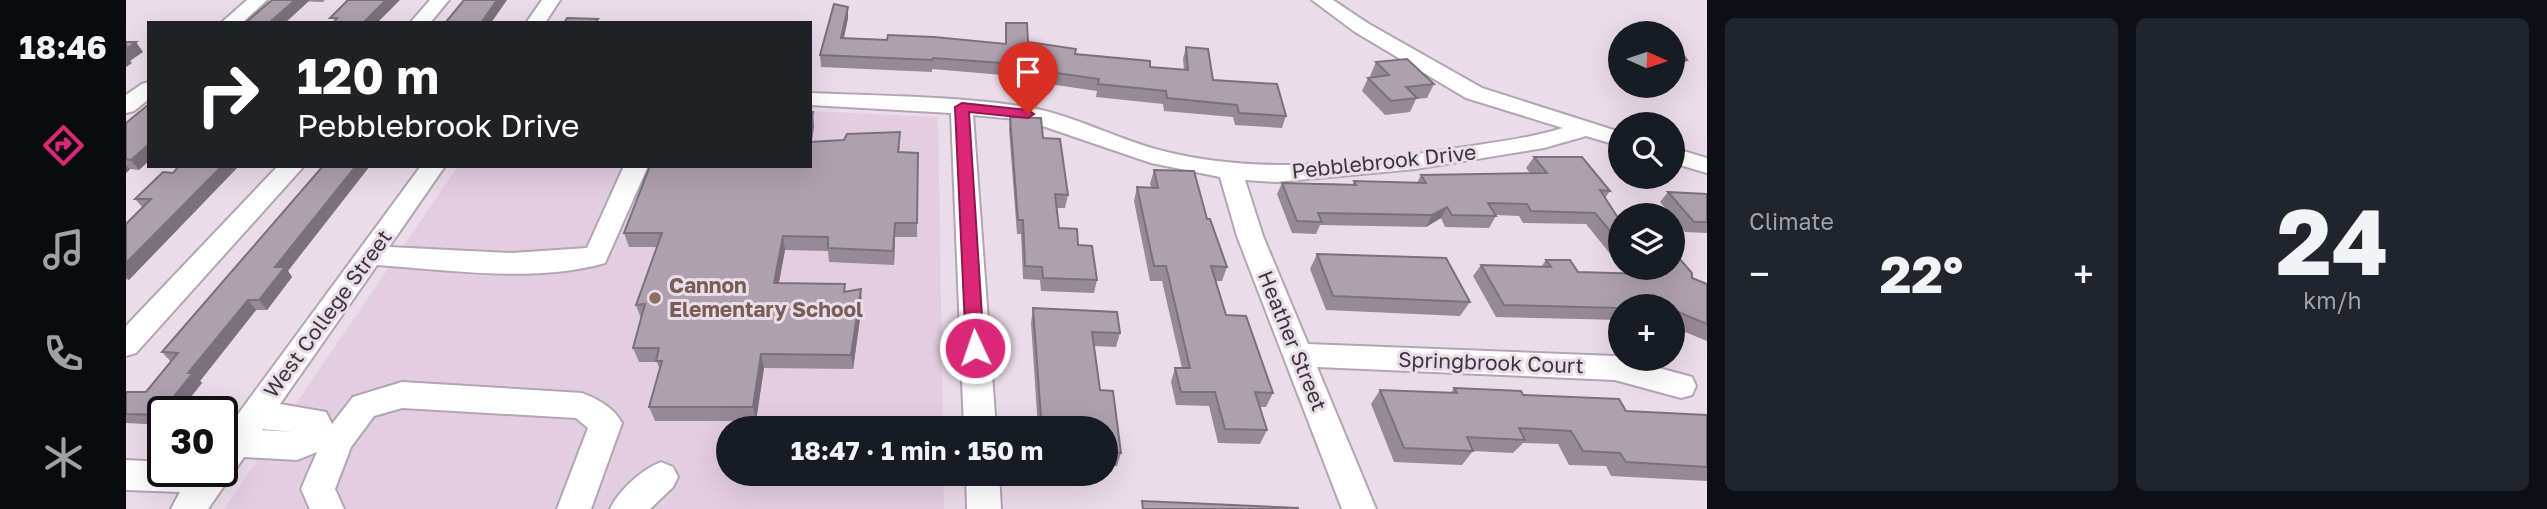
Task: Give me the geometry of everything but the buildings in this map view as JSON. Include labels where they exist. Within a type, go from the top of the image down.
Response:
[{"type":"street","points":[[232,21],[258,0]]},
{"type":"street","points":[[421,21],[440,0]]},
{"type":"street","points":[[536,21],[551,0]]},
{"type":"street","points":[[1321,0],[1362,28],[1474,93],[1608,135]]},
{"type":"street","points":[[126,106],[147,90]]},
{"type":"street","name":"Pebblebrook Drive","points":[[812,99],[962,107],[1028,114],[1159,158],[1230,171],[1312,173],[1415,162],[1544,141],[1587,128]]},
{"type":"street","points":[[962,107],[978,416]]},
{"type":"street","points":[[1685,159],[1707,166]]},
{"type":"street","points":[[126,345],[290,168]]},
{"type":"street","name":"West College Street","points":[[238,440],[432,168]]},
{"type":"street","points":[[370,255],[526,264],[556,263],[596,256],[635,168]]},
{"type":"street","name":"Heather Street","points":[[1230,171],[1250,236],[1359,509]]},
{"type":"street","name":"Springbrook Court","points":[[1298,355],[1615,368],[1681,386]]},
{"type":"street","points":[[238,460],[329,438],[364,406],[402,395],[582,407],[606,423],[574,509]]},
{"type":"street","points":[[256,415],[315,421],[329,438]]},
{"type":"street","points":[[327,509],[318,489],[329,438]]},
{"type":"street","points":[[126,475],[147,473]]},
{"type":"street","points":[[627,509],[661,477]]},
{"type":"street","points":[[983,486],[984,509]]},
{"type":"street","name":"West College Street","points":[[188,509],[204,487]]},
{"type":"shaded area","name":"Cannon Elementary School","points":[[812,111],[938,117],[943,416],[716,416],[716,486],[943,486],[944,509],[224,509],[457,168],[812,168]]},
{"type":"place","name":"Cannon Elementary School","points":[[655,298]]},
{"type":"route","points":[[975,348],[962,107],[1028,114]]}]
